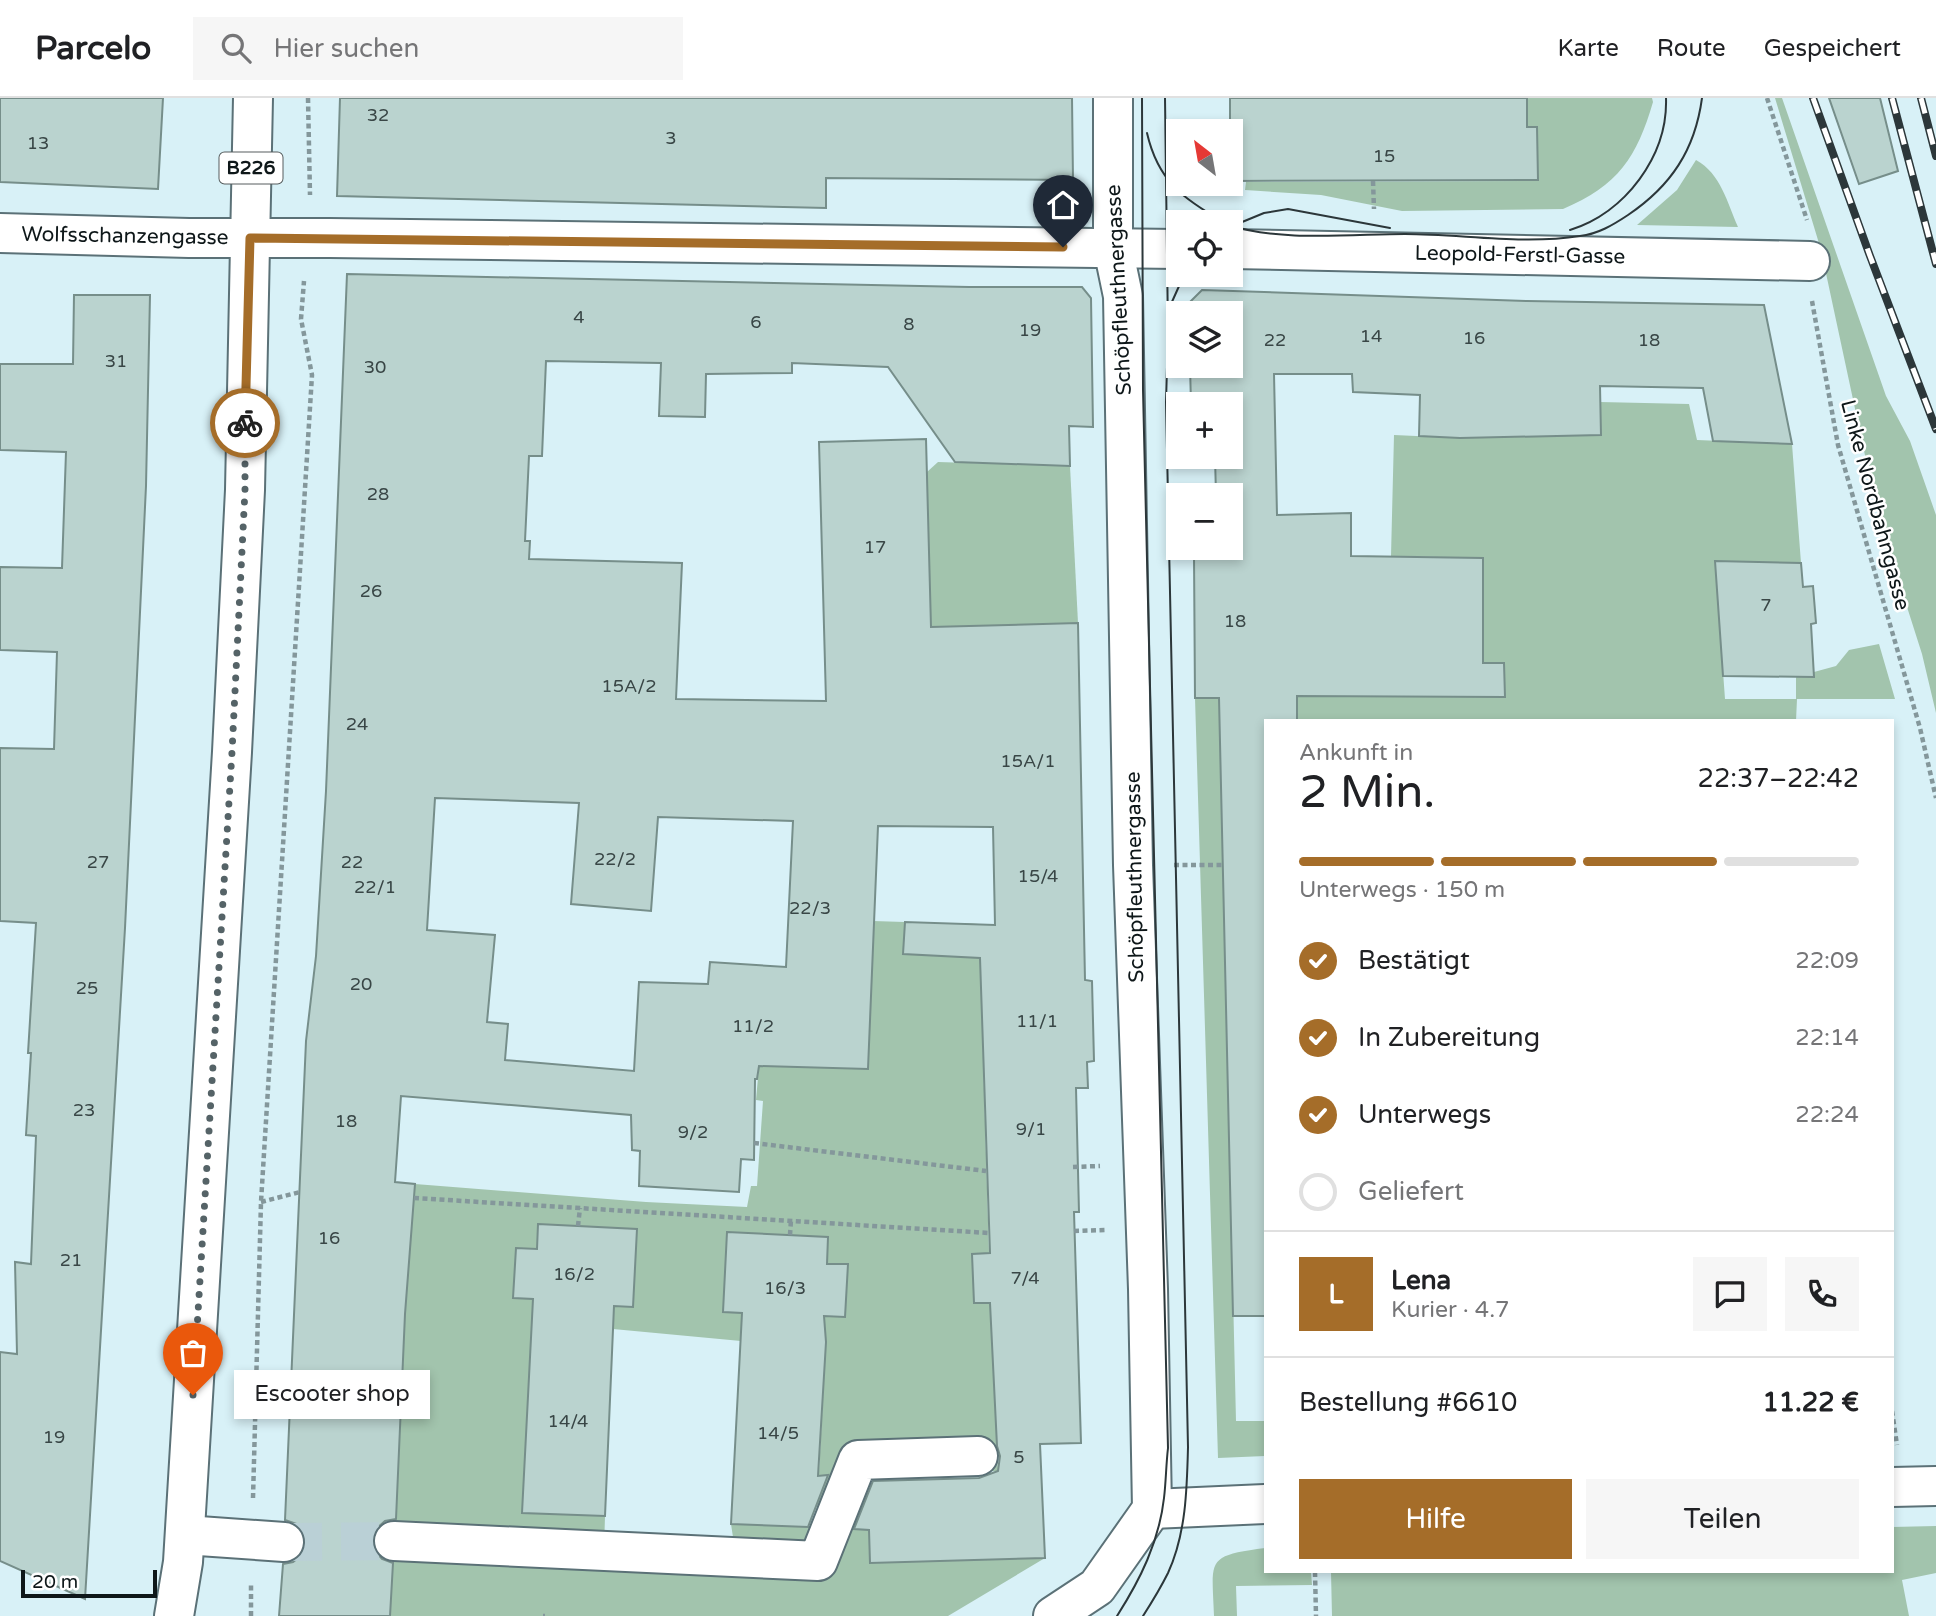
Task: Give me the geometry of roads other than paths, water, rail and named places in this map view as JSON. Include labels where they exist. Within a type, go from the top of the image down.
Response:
[{"type":"street","name":"B226","points":[[174,1616],[184,1548],[234,711],[245,490],[253,98]]},
{"type":"street","name":"Schöpfleuthnergasse","points":[[1113,98],[1113,247],[1123,296],[1133,851],[1152,1509]]},
{"type":"street","name":"Wolfsschanzengasse","points":[[0,233],[250,238]]},
{"type":"street","points":[[250,238],[1166,249]]},
{"type":"street","name":"Leopold-Ferstl-Gasse","points":[[1243,249],[1810,261]]},
{"type":"street","points":[[394,1541],[818,1561],[858,1460],[978,1456]]},
{"type":"street","points":[[1894,1487],[1936,1486]]},
{"type":"street","points":[[1053,1616],[1097,1587],[1152,1509],[1264,1504]]},
{"type":"street","points":[[184,1548],[268,1541]]},
{"type":"street","name":"B226","points":[[184,1548],[188,1616]]},
{"type":"tunnel","points":[[284,1542],[394,1541]]},
{"type":"tram line","points":[[1117,1616],[1141,1574],[1158,1530],[1168,1448],[1143,390],[1142,98]]},
{"type":"tram line","points":[[1143,1616],[1168,1573],[1179,1543],[1186,1495],[1188,1447],[1166,402],[1168,332],[1165,98]]},
{"type":"tram line","points":[[1570,230],[1590,222],[1608,210],[1625,196],[1639,179],[1660,141],[1666,98]]},
{"type":"tram line","points":[[1243,228],[1270,234],[1316,236],[1427,234],[1514,239],[1558,238],[1593,233],[1628,215],[1657,192],[1668,179],[1694,134],[1702,98]]},
{"type":"tram line","points":[[1147,133],[1165,176],[1174,187],[1204,210]]},
{"type":"tram line","points":[[1243,222],[1264,213],[1288,209],[1390,228]]},
{"type":"tram line","points":[[1172,301],[1179,287]]},
{"type":"railway","points":[[1813,98],[1936,429]]},
{"type":"railway","points":[[1892,98],[1936,264]]},
{"type":"railway","points":[[1921,98],[1936,156]]},
{"type":"place","name":"Escooter shop","points":[[193,1395]]}]
